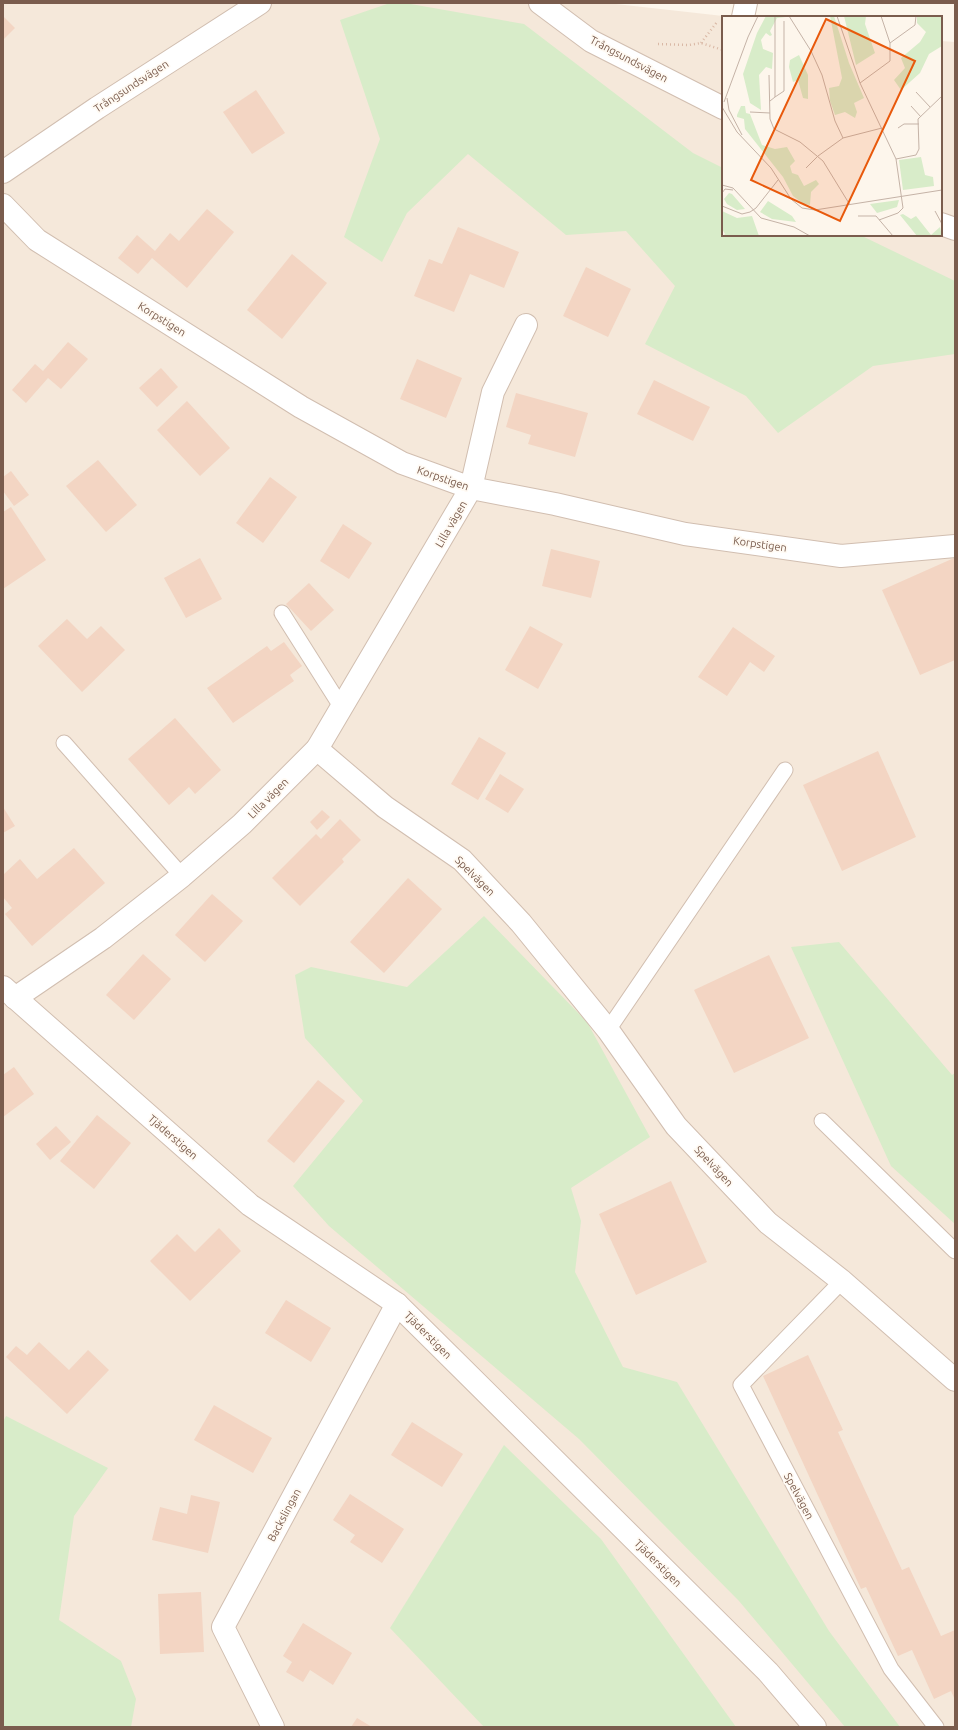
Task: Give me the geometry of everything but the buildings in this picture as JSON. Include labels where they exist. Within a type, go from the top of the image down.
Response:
[{"type":"street","name":"Trångsundsvägen","points":[[3,172],[97,108],[260,3]]},
{"type":"street","name":"Trångsundsvägen","points":[[540,3],[591,41],[722,106]]},
{"type":"street","points":[[743,16],[746,3]]},
{"type":"street","name":"Korpstigen","points":[[3,205],[37,240],[301,407],[402,463],[471,488],[555,504],[685,534],[841,556],[955,546]]},
{"type":"street","points":[[942,224],[955,229]]},
{"type":"street","name":"Lilla vägen","points":[[9,992],[103,938],[182,876],[242,824],[317,749],[471,488],[493,392],[526,325]]},
{"type":"street","name":"Spelvägen","points":[[317,749],[385,807],[462,860],[521,923],[608,1030],[676,1126],[768,1223],[842,1281],[955,1380]]},
{"type":"street","name":"Tjäderstigen","points":[[9,992],[250,1205],[397,1304],[768,1672],[815,1727]]},
{"type":"street","name":"Backslingan","points":[[273,1727],[223,1627],[397,1304]]},
{"type":"lane","points":[[282,613],[342,708]]},
{"type":"lane","points":[[64,743],[182,876]]},
{"type":"lane","points":[[608,1030],[785,770]]},
{"type":"lane","points":[[822,1121],[955,1251]]},
{"type":"lane","name":"Spelvägen","points":[[842,1281],[741,1385],[891,1669],[936,1727]]},
{"type":"path","points":[[701,43],[716,25],[719,18]]},
{"type":"path","points":[[655,43],[661,45],[689,45],[701,43],[722,50]]},
{"type":"shaded area","points":[[3,3],[607,3],[723,16],[722,236],[942,236],[942,41],[955,42],[955,1727],[3,1727]]},
{"type":"green space","points":[[390,3],[405,3],[524,24],[693,153],[722,168],[722,236],[862,236],[955,281],[955,354],[873,366],[778,433],[746,396],[645,344],[675,286],[626,231],[566,235],[468,154],[407,213],[382,262],[344,237],[380,139],[340,20]]},
{"type":"green space","points":[[484,916],[587,1022],[650,1137],[571,1188],[581,1221],[575,1272],[623,1367],[677,1382],[829,1631],[900,1727],[845,1727],[739,1601],[579,1439],[329,1226],[293,1186],[363,1101],[305,1038],[295,975],[311,967],[407,987]]},
{"type":"green space","points":[[839,942],[952,1075],[955,1073],[955,1224],[891,1166],[791,947]]},
{"type":"green space","points":[[6,1416],[108,1468],[74,1516],[59,1620],[121,1661],[136,1699],[131,1727],[3,1727],[3,1422]]},
{"type":"green space","points":[[504,1445],[601,1539],[736,1727],[484,1727],[390,1628]]}]
